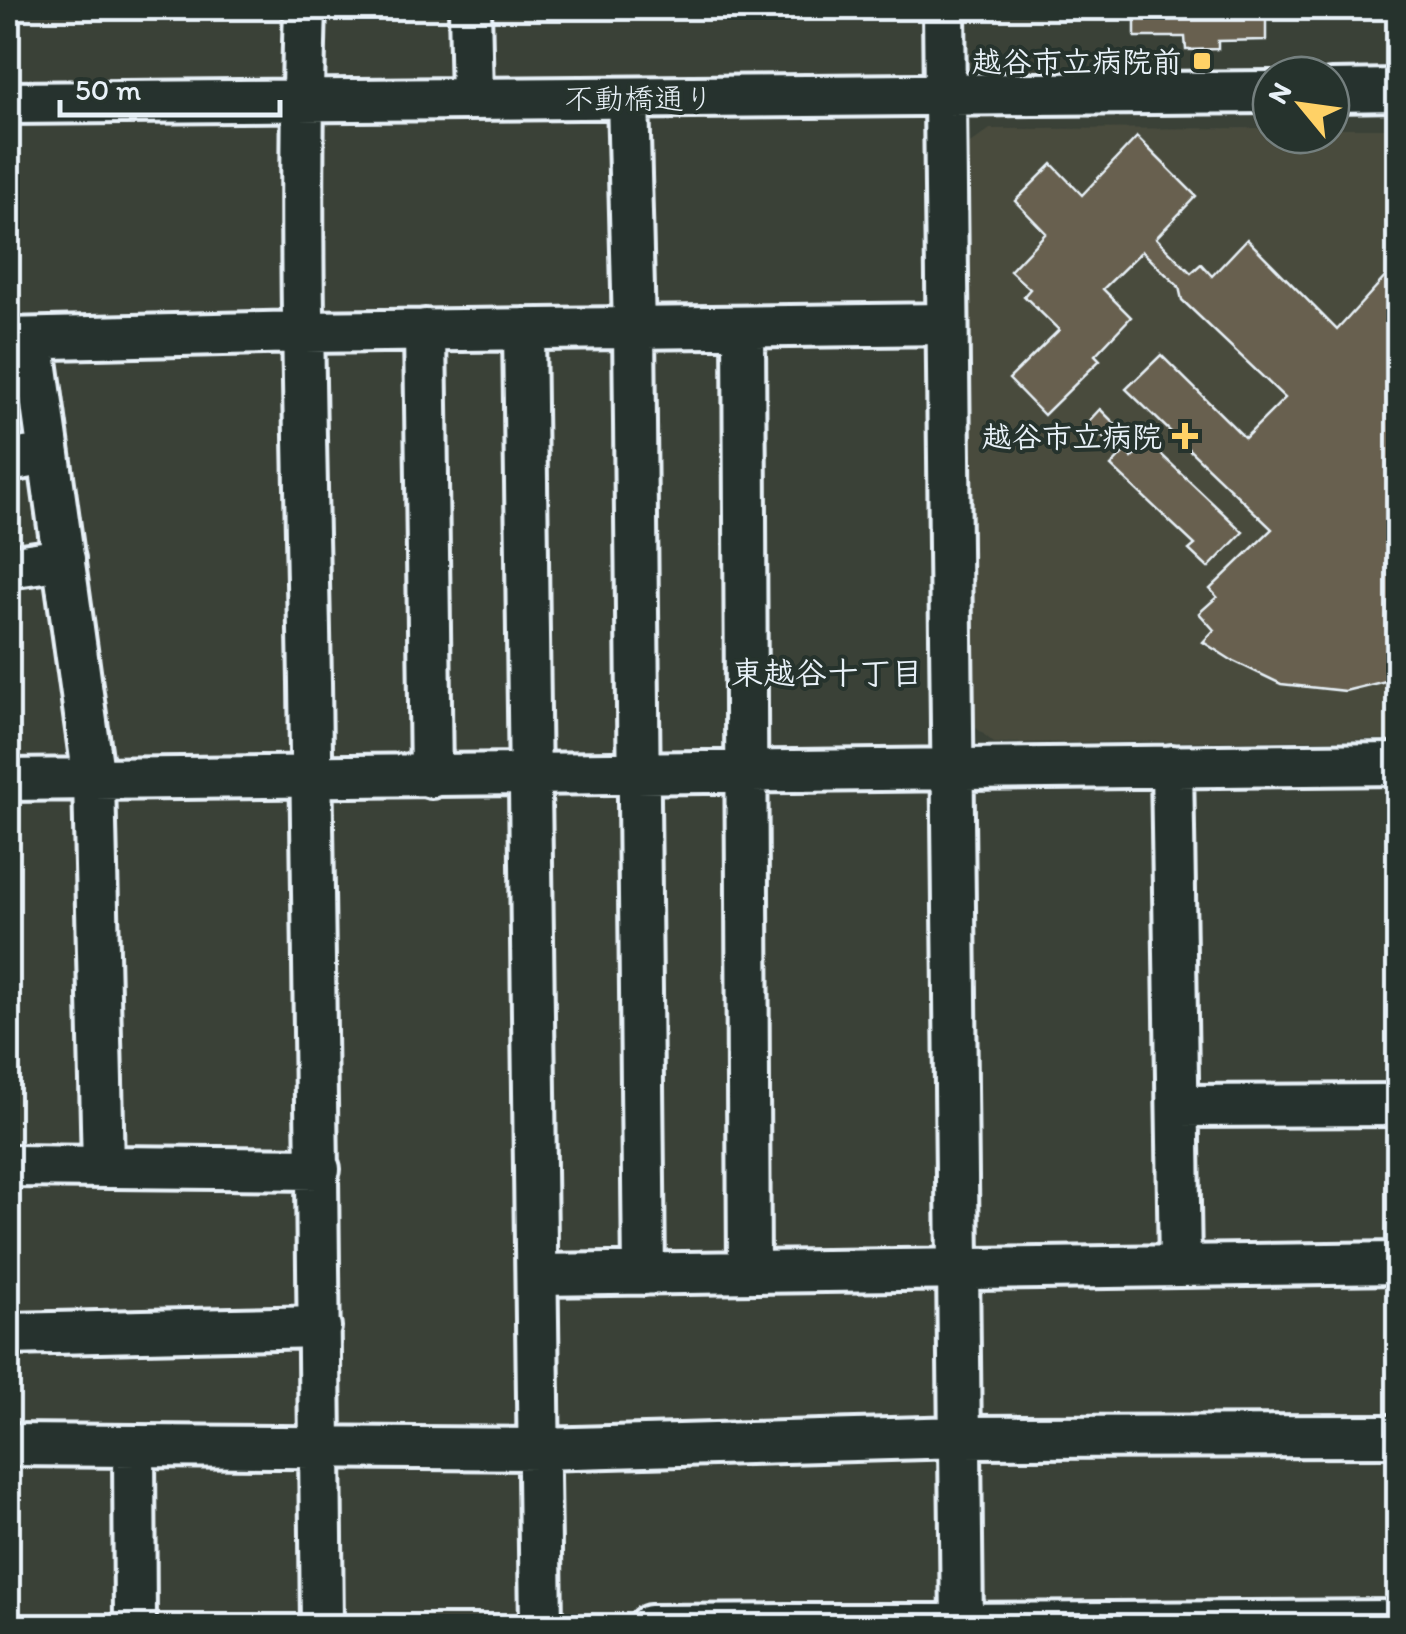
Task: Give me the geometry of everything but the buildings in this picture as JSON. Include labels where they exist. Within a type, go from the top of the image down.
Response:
[{"type":"street","points":[[305,8],[304,332],[319,1169],[322,1626]]},
{"type":"street","points":[[470,8],[472,98]]},
{"type":"street","points":[[944,8],[962,1625]]},
{"type":"street","points":[[1351,91],[1398,90]]},
{"type":"street","name":"不動橋通り","points":[[8,102],[1251,92]]},
{"type":"street","points":[[628,98],[644,1274]]},
{"type":"street","points":[[104,1167],[94,780],[49,454],[20,339],[947,324]]},
{"type":"street","points":[[744,327],[750,1272]]},
{"type":"street","points":[[524,329],[542,1626]]},
{"type":"street","points":[[425,330],[431,777]]},
{"type":"street","points":[[8,460],[49,454]]},
{"type":"street","points":[[8,567],[64,559]]},
{"type":"street","points":[[8,780],[1398,764]]},
{"type":"street","points":[[1172,766],[1180,1266]]},
{"type":"street","points":[[1178,1106],[1398,1105]]},
{"type":"street","points":[[8,1166],[319,1169]]},
{"type":"street","points":[[537,1276],[1398,1263]]},
{"type":"street","points":[[8,1334],[320,1327]]},
{"type":"street","points":[[8,1445],[540,1449],[960,1437],[1398,1436]]},
{"type":"street","points":[[134,1446],[134,1626]]},
{"type":"street","points":[[650,1626],[1398,1621]]},
{"type":"shaded area","name":"越谷市立病院","points":[[1251,128],[1251,155],[1351,155],[1351,128],[1398,128],[1398,739],[994,743],[975,727],[967,146],[990,129]]},
{"type":"place","name":"越谷市立病院前","points":[[1202,61]]},
{"type":"place","name":"越谷市立病院","points":[[1185,436]]},
{"type":"district","name":"東越谷十丁目","points":[[827,673]]}]
